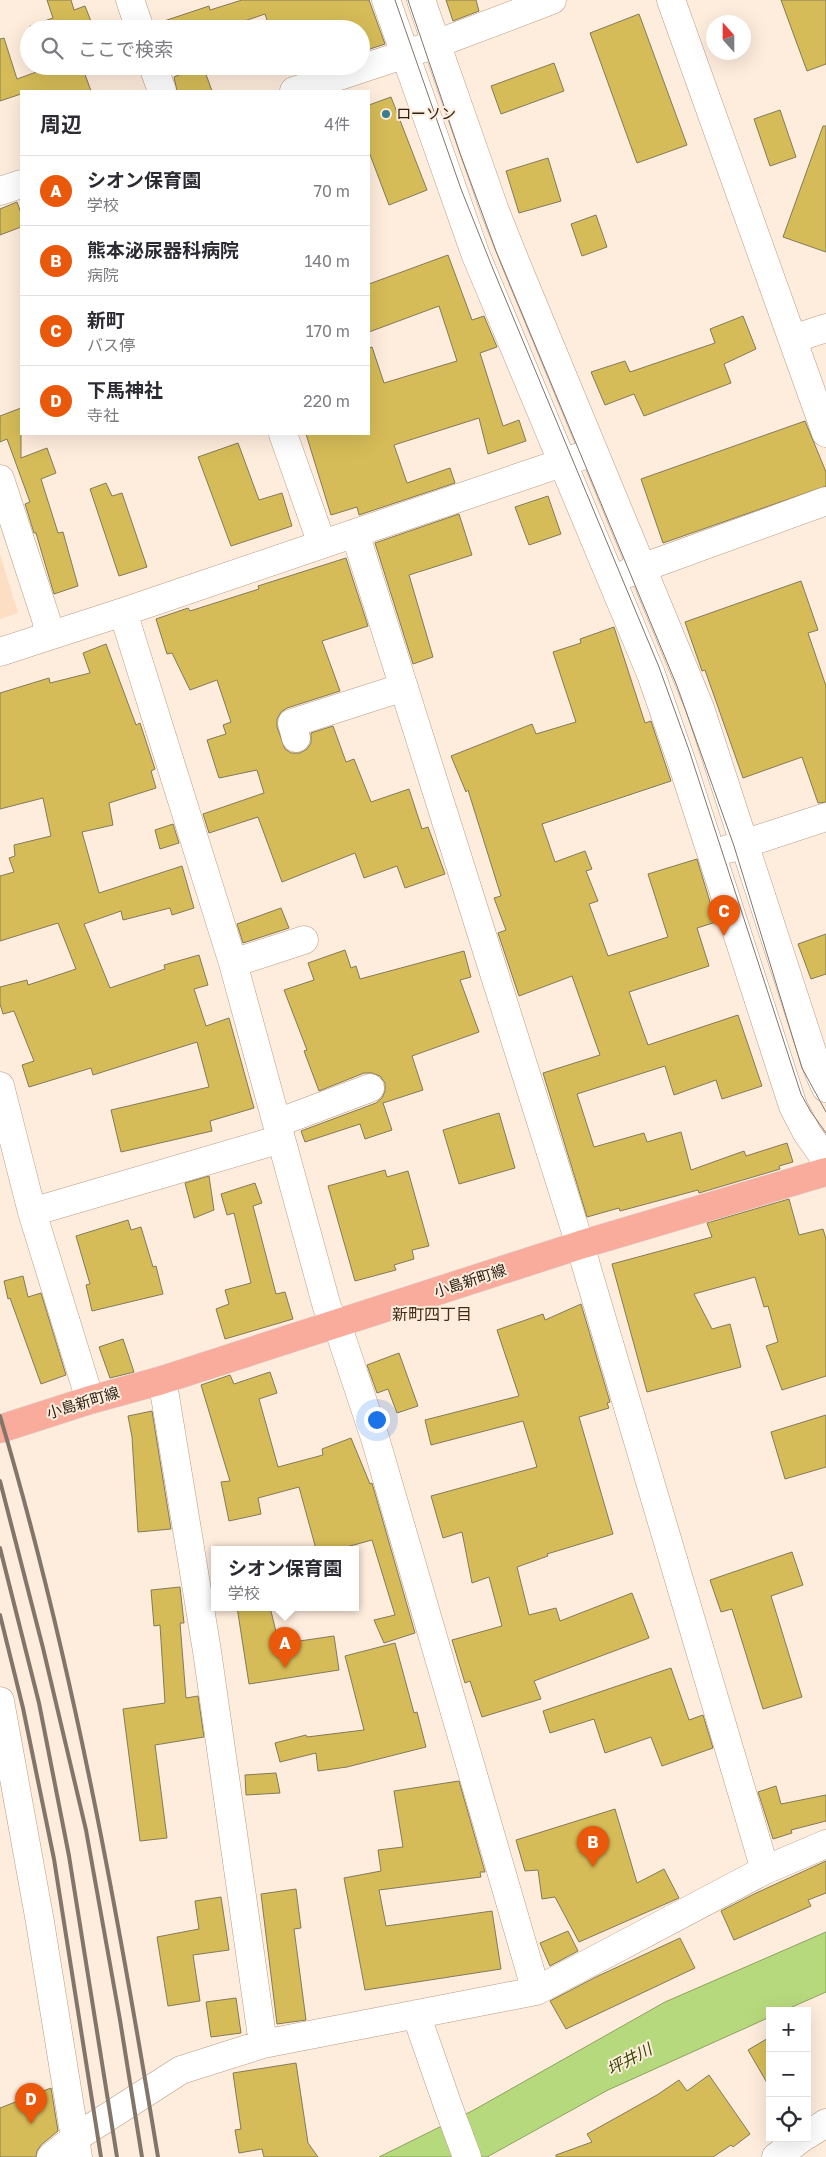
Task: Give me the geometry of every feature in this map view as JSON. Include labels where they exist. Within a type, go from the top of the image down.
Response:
[{"type":"main road","name":"小島新町線","points":[[0,1429],[90,1400],[159,1381],[580,1245],[826,1172]]},
{"type":"street","points":[[130,0],[137,20]]},
{"type":"street","points":[[386,0],[475,253],[651,674],[712,854],[793,1106],[807,1134],[826,1160]]},
{"type":"street","points":[[421,0],[495,210],[540,325],[643,567],[700,708],[819,1073],[826,1088]]},
{"type":"street","points":[[370,66],[436,44],[552,0]]},
{"type":"street","points":[[671,0],[826,433]]},
{"type":"street","points":[[156,75],[162,90]]},
{"type":"street","points":[[297,90],[342,75]]},
{"type":"street","points":[[0,191],[20,184]]},
{"type":"street","points":[[793,339],[826,328]]},
{"type":"street","points":[[283,435],[322,544]]},
{"type":"street","points":[[0,652],[594,452]]},
{"type":"street","points":[[0,479],[46,619],[49,636]]},
{"type":"street","points":[[611,579],[826,501]]},
{"type":"street","points":[[355,534],[580,1245],[765,1870]]},
{"type":"street","points":[[123,612],[233,963],[327,1307],[336,1324],[375,1438],[536,1991]]},
{"type":"street","points":[[296,738],[292,723],[404,687]]},
{"type":"street","points":[[712,854],[826,817]]},
{"type":"street","points":[[233,963],[304,940]]},
{"type":"street","points":[[0,1086],[32,1212],[90,1400]]},
{"type":"street","points":[[32,1212],[279,1131],[370,1088]]},
{"type":"street","points":[[159,1381],[165,1396],[205,1642],[263,2044]]},
{"type":"street","points":[[0,1701],[40,1922],[77,2147]]},
{"type":"street","points":[[51,2157],[77,2147],[181,2070],[263,2044],[536,1991],[765,1870],[826,1844]]},
{"type":"street","points":[[416,2014],[467,2157]]},
{"type":"street","points":[[811,2132],[826,2123]]},
{"type":"street","points":[[776,2157],[797,2142]]},
{"type":"shaded area","points":[[0,554],[18,613],[0,619]]},
{"type":"water","name":"坪井川","points":[[826,1932],[826,1992],[792,2007],[766,2007],[766,2019],[608,2090],[487,2157],[379,2157],[472,2111],[665,2002]]},
{"type":"building","points":[[47,0],[71,0],[74,10],[85,6],[90,20],[47,20],[53,18]]},
{"type":"building","points":[[242,0],[369,0],[385,44],[370,49],[370,20],[267,20],[265,14],[247,20],[167,20],[209,6],[210,10]]},
{"type":"building","points":[[446,0],[476,0],[479,11],[453,21]]},
{"type":"building","points":[[781,0],[826,0],[826,64],[807,71]]},
{"type":"building","points":[[639,14],[687,145],[637,163],[590,33]]},
{"type":"building","points":[[4,38],[17,79],[28,75],[85,75],[91,90],[20,90],[20,94],[0,101],[0,39]]},
{"type":"building","points":[[554,63],[564,91],[501,114],[491,86]]},
{"type":"building","points":[[179,75],[206,75],[212,90],[177,90],[174,77]]},
{"type":"building","points":[[391,97],[427,190],[389,205],[370,155],[370,105]]},
{"type":"building","points":[[780,110],[796,157],[770,166],[754,119]]},
{"type":"building","points":[[823,126],[826,126],[826,252],[783,237]]},
{"type":"building","points":[[548,158],[561,201],[519,213],[506,171]]},
{"type":"building","points":[[17,202],[20,210],[20,227],[0,235],[0,209]]},
{"type":"building","points":[[596,215],[607,247],[582,256],[571,224]]},
{"type":"building","points":[[448,255],[472,320],[484,316],[497,347],[480,353],[503,426],[519,420],[526,441],[488,454],[479,418],[394,445],[407,483],[450,468],[455,483],[359,515],[357,507],[331,515],[306,435],[370,435],[370,348],[372,347],[384,383],[457,361],[439,306],[370,332],[370,284]]},
{"type":"building","points":[[743,316],[756,349],[724,364],[731,383],[644,416],[634,394],[605,405],[591,372],[625,361],[630,372],[715,343],[710,329]]},
{"type":"building","points":[[20,408],[21,458],[47,448],[56,473],[41,479],[58,533],[63,532],[78,586],[54,594],[36,533],[34,533],[25,504],[30,502],[7,439],[0,442],[0,416]]},
{"type":"building","points":[[805,421],[826,472],[826,486],[663,543],[641,479]]},
{"type":"building","points":[[238,443],[259,500],[282,493],[292,526],[231,546],[198,457]]},
{"type":"building","points":[[106,483],[112,496],[122,493],[147,567],[119,576],[90,489]]},
{"type":"building","points":[[548,496],[561,534],[529,545],[515,507]]},
{"type":"building","points":[[459,514],[472,555],[409,575],[433,657],[413,664],[375,543]]},
{"type":"building","points":[[346,558],[368,626],[322,641],[340,691],[287,708],[281,712],[277,719],[277,727],[285,749],[291,753],[300,753],[307,749],[311,743],[311,733],[333,726],[346,762],[354,759],[371,802],[409,789],[422,829],[428,827],[445,874],[405,888],[397,866],[364,878],[355,853],[282,882],[258,817],[209,833],[203,814],[264,793],[257,770],[219,778],[207,740],[226,734],[223,725],[231,722],[217,680],[190,690],[172,653],[167,654],[156,619],[188,608],[190,611],[259,589],[258,586]]},
{"type":"building","points":[[801,581],[818,630],[808,633],[826,686],[826,802],[818,803],[802,757],[743,778],[705,670],[702,671],[685,622]]},
{"type":"building","points":[[614,627],[645,723],[651,721],[671,781],[542,824],[555,862],[585,851],[592,869],[586,871],[598,901],[589,904],[608,956],[668,937],[648,874],[697,859],[716,922],[697,928],[709,966],[629,992],[648,1045],[738,1015],[762,1086],[722,1099],[716,1080],[674,1095],[665,1066],[577,1094],[594,1147],[644,1133],[647,1142],[681,1132],[691,1170],[744,1151],[746,1156],[787,1143],[793,1162],[779,1166],[780,1169],[699,1193],[698,1190],[620,1211],[619,1208],[587,1217],[543,1073],[600,1055],[572,976],[519,996],[498,933],[506,930],[494,898],[501,896],[468,790],[466,792],[451,756],[532,724],[536,734],[576,722],[553,652],[581,643],[580,639]]},
{"type":"building","points":[[106,644],[136,725],[140,723],[155,769],[151,771],[156,788],[109,803],[113,825],[82,832],[99,893],[182,866],[194,908],[172,915],[170,908],[123,920],[121,911],[84,924],[110,988],[165,969],[164,965],[199,955],[208,985],[194,989],[206,1026],[229,1018],[254,1108],[210,1121],[212,1131],[121,1152],[111,1110],[209,1087],[197,1042],[93,1075],[91,1068],[29,1087],[22,1065],[34,1061],[14,1011],[3,1014],[0,1004],[0,987],[27,980],[28,985],[76,969],[58,923],[0,941],[0,876],[14,872],[9,858],[15,856],[14,845],[51,836],[43,798],[0,809],[0,693],[49,678],[50,683],[90,673],[83,653]]},
{"type":"building","points":[[173,824],[179,843],[160,849],[155,830]]},
{"type":"building","points":[[281,908],[289,928],[243,943],[237,924]]},
{"type":"building","points":[[826,934],[826,974],[811,979],[798,944]]},
{"type":"building","points":[[345,950],[351,968],[356,966],[360,979],[464,951],[471,977],[460,980],[479,1032],[412,1056],[423,1090],[383,1103],[392,1130],[365,1139],[360,1124],[305,1142],[301,1131],[376,1103],[382,1098],[385,1091],[385,1083],[380,1076],[364,1073],[319,1091],[304,1051],[307,1050],[284,990],[314,980],[308,963]]},
{"type":"building","points":[[499,1113],[515,1168],[459,1184],[443,1130]]},
{"type":"building","points":[[385,1170],[387,1177],[408,1171],[429,1246],[412,1250],[414,1259],[394,1265],[396,1270],[355,1281],[328,1186]]},
{"type":"building","points":[[209,1176],[214,1210],[194,1218],[185,1183]]},
{"type":"building","points":[[255,1183],[262,1203],[253,1206],[276,1294],[285,1292],[293,1319],[225,1339],[216,1309],[229,1304],[225,1290],[251,1283],[234,1213],[227,1215],[221,1194]]},
{"type":"building","points":[[789,1199],[799,1235],[823,1229],[826,1239],[826,1376],[782,1390],[766,1346],[778,1342],[768,1306],[764,1307],[755,1277],[694,1294],[712,1329],[730,1324],[741,1367],[647,1392],[612,1264],[712,1237],[707,1223]]},
{"type":"building","points":[[128,1220],[131,1230],[141,1227],[153,1267],[156,1266],[163,1294],[92,1311],[86,1285],[90,1284],[76,1236]]},
{"type":"building","points":[[23,1276],[28,1297],[41,1293],[66,1375],[41,1384],[10,1298],[8,1299],[4,1281]]},
{"type":"building","points":[[581,1304],[610,1402],[607,1403],[609,1408],[579,1417],[613,1534],[547,1554],[548,1556],[517,1567],[529,1615],[556,1608],[560,1621],[632,1593],[649,1638],[534,1681],[541,1699],[482,1717],[470,1681],[465,1683],[452,1640],[502,1626],[489,1577],[472,1583],[462,1532],[443,1538],[431,1496],[537,1467],[523,1421],[431,1445],[425,1420],[519,1396],[497,1330],[543,1314],[545,1320]]},
{"type":"building","points":[[123,1339],[134,1372],[110,1378],[99,1347]]},
{"type":"building","points":[[399,1353],[418,1406],[397,1413],[388,1389],[377,1393],[367,1365]]},
{"type":"building","points":[[270,1372],[277,1393],[259,1399],[278,1467],[323,1455],[322,1449],[351,1438],[370,1484],[372,1483],[415,1633],[384,1643],[374,1620],[395,1615],[372,1540],[350,1546],[315,1546],[299,1487],[258,1498],[261,1514],[229,1521],[221,1482],[230,1481],[201,1385],[230,1375],[234,1384]]},
{"type":"building","points":[[152,1411],[171,1529],[138,1532],[132,1437],[128,1416]]},
{"type":"building","points":[[826,1415],[826,1467],[785,1479],[771,1432]]},
{"type":"building","points":[[792,1552],[803,1585],[771,1596],[802,1697],[763,1709],[732,1609],[721,1612],[710,1580]]},
{"type":"building","points":[[180,1587],[184,1623],[180,1623],[186,1698],[198,1696],[204,1737],[155,1745],[167,1838],[140,1841],[123,1709],[165,1703],[160,1625],[154,1626],[151,1590]]},
{"type":"building","points":[[238,1611],[271,1611],[279,1644],[334,1636],[339,1670],[249,1684]]},
{"type":"building","points":[[395,1643],[414,1713],[417,1712],[426,1747],[347,1767],[318,1771],[316,1753],[280,1762],[275,1743],[306,1735],[307,1737],[364,1730],[345,1656]]},
{"type":"building","points":[[671,1668],[689,1720],[703,1715],[713,1748],[662,1766],[651,1737],[605,1753],[594,1719],[550,1733],[543,1711]]},
{"type":"building","points":[[276,1773],[280,1793],[246,1795],[245,1775]]},
{"type":"building","points":[[459,1781],[485,1872],[480,1872],[481,1877],[379,1890],[386,1926],[492,1911],[501,1969],[365,1990],[344,1878],[381,1871],[378,1850],[403,1847],[394,1791]]},
{"type":"building","points":[[776,1786],[781,1804],[826,1795],[826,1821],[791,1830],[792,1833],[773,1839],[758,1792]]},
{"type":"building","points":[[615,1809],[637,1883],[664,1869],[679,1898],[579,1942],[555,1897],[542,1899],[538,1870],[525,1871],[516,1840]]},
{"type":"building","points":[[826,1861],[826,1893],[808,1900],[811,1906],[734,1940],[721,1911]]},
{"type":"building","points":[[296,1889],[301,1928],[294,1929],[306,2020],[277,2024],[261,1894]]},
{"type":"building","points":[[221,1897],[229,1950],[193,1955],[200,2001],[168,2006],[157,1937],[199,1929],[195,1901]]},
{"type":"building","points":[[568,1931],[578,1951],[550,1966],[540,1943]]},
{"type":"building","points":[[680,1938],[695,1968],[566,2029],[550,2001],[596,1977]]},
{"type":"building","points":[[236,1998],[241,2033],[211,2037],[206,2002]]},
{"type":"building","points":[[766,2039],[766,2081],[748,2050]]},
{"type":"building","points":[[296,2063],[308,2143],[318,2157],[264,2157],[262,2149],[239,2153],[235,2130],[241,2129],[233,2073]]},
{"type":"building","points":[[709,2075],[750,2134],[733,2147],[731,2145],[713,2157],[556,2157],[556,2155],[592,2142],[587,2134],[657,2095],[679,2080],[687,2091]]},
{"type":"building","points":[[51,2088],[58,2131],[41,2145],[36,2157],[0,2157],[0,2108]]},
{"type":"tram line","points":[[395,0],[461,189],[659,667],[689,750],[801,1094],[826,1133]]},
{"type":"tram line","points":[[408,0],[461,156],[496,251],[677,686],[734,846],[802,1068],[826,1112]]},
{"type":"railway","points":[[0,1416],[26,1507],[49,1599],[91,1784],[126,1970],[158,2157]]},
{"type":"railway","points":[[0,1481],[43,1648],[86,1830],[142,2157]]},
{"type":"railway","points":[[0,1548],[39,1703],[69,1856],[117,2157]]},
{"type":"railway","points":[[0,1615],[23,1708],[54,1859],[101,2157]]},
{"type":"place","name":"ローソン","points":[[386,114]]},
{"type":"place","name":"新町","points":[[724,936]]},
{"type":"place","name":"シオン保育園","points":[[285,1668]]},
{"type":"place","name":"熊本泌尿器科病院","points":[[593,1867]]},
{"type":"place","name":"下馬神社","points":[[31,2124]]},
{"type":"district","name":"新町四丁目","points":[[432,1314]]}]
